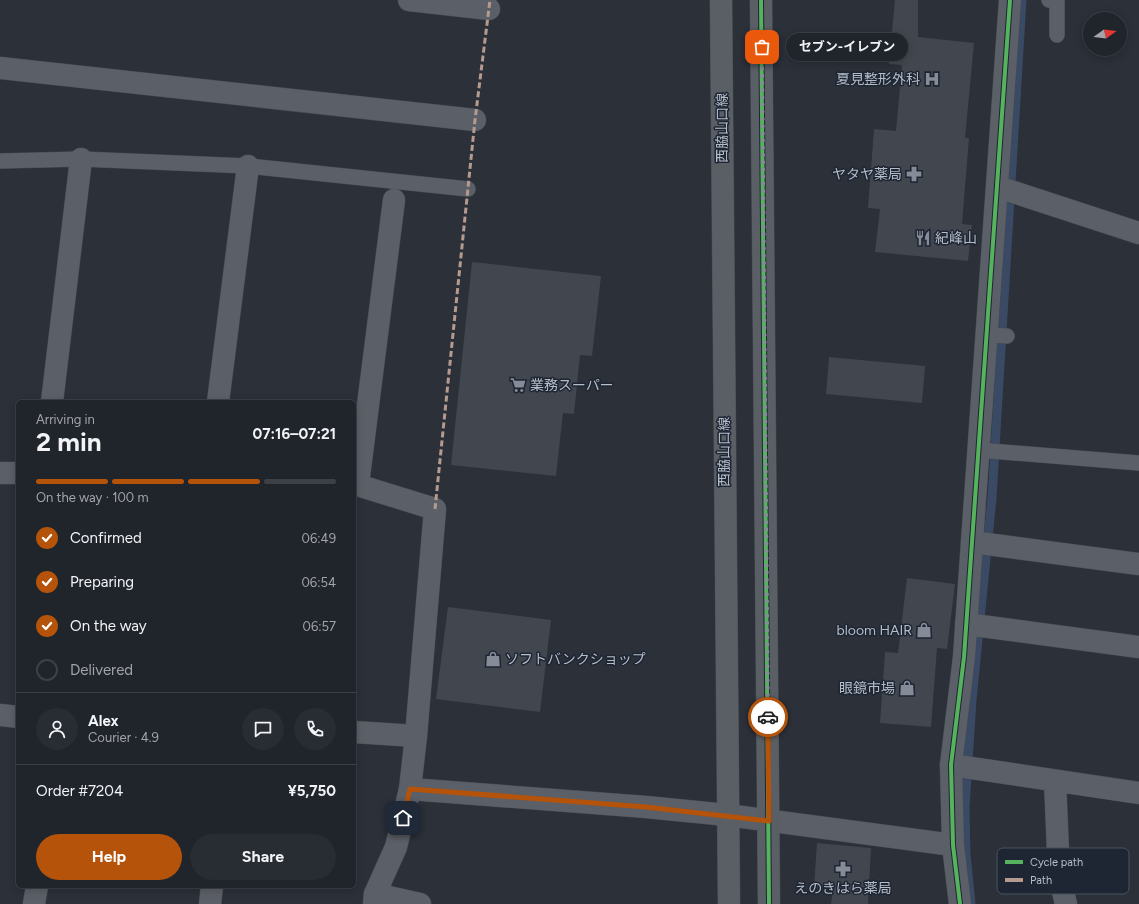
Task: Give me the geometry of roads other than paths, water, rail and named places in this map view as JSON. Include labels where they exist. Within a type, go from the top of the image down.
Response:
[{"type":"street","points":[[409,0],[489,9]]},
{"type":"street","name":"西脇山口線","points":[[721,0],[727,815],[729,904]]},
{"type":"street","points":[[761,0],[769,904]]},
{"type":"street","points":[[960,904],[953,845],[977,625],[984,543],[985,451],[997,336],[1009,190],[1010,0]]},
{"type":"street","points":[[0,68],[475,120]]},
{"type":"street","points":[[52,400],[81,159]]},
{"type":"street","points":[[218,400],[248,166]]},
{"type":"street","points":[[1009,190],[1139,233]]},
{"type":"street","points":[[394,200],[356,484],[435,509],[416,736],[410,789],[396,847],[375,899],[420,904]]},
{"type":"street","points":[[0,473],[16,473]]},
{"type":"street","points":[[984,543],[1139,564]]},
{"type":"street","points":[[977,625],[1139,647]]},
{"type":"street","points":[[0,715],[16,717]]},
{"type":"street","points":[[356,732],[416,736]]},
{"type":"street","points":[[962,766],[1139,793]]},
{"type":"street","points":[[1055,781],[1058,848]]},
{"type":"street","points":[[410,789],[646,807],[727,815],[953,845]]},
{"type":"street","points":[[34,904],[37,888]]},
{"type":"street","points":[[210,904],[212,888]]},
{"type":"street","points":[[1064,894],[1066,904]]},
{"type":"lane","points":[[1049,0],[1057,1],[1057,35]]},
{"type":"lane","points":[[0,161],[81,159],[248,166],[468,189]]},
{"type":"lane","points":[[985,451],[1139,462]]},
{"type":"waterway","points":[[971,904],[966,854],[965,808],[972,700],[992,498],[1022,0]]},
{"type":"place","name":"セブン-イレブン","points":[[762,47]]},
{"type":"place","name":"夏見整形外科","points":[[932,79]]},
{"type":"place","name":"ヤタヤ薬局","points":[[914,174]]},
{"type":"place","name":"紀峰山","points":[[923,238]]},
{"type":"place","name":"業務スーパー","points":[[518,385]]},
{"type":"place","name":"bloom HAIR","points":[[924,630]]},
{"type":"place","name":"ソフトバンクショップ","points":[[493,659]]},
{"type":"place","name":"眼鏡市場","points":[[907,688]]},
{"type":"place","name":"えのきはら薬局","points":[[843,869]]}]
